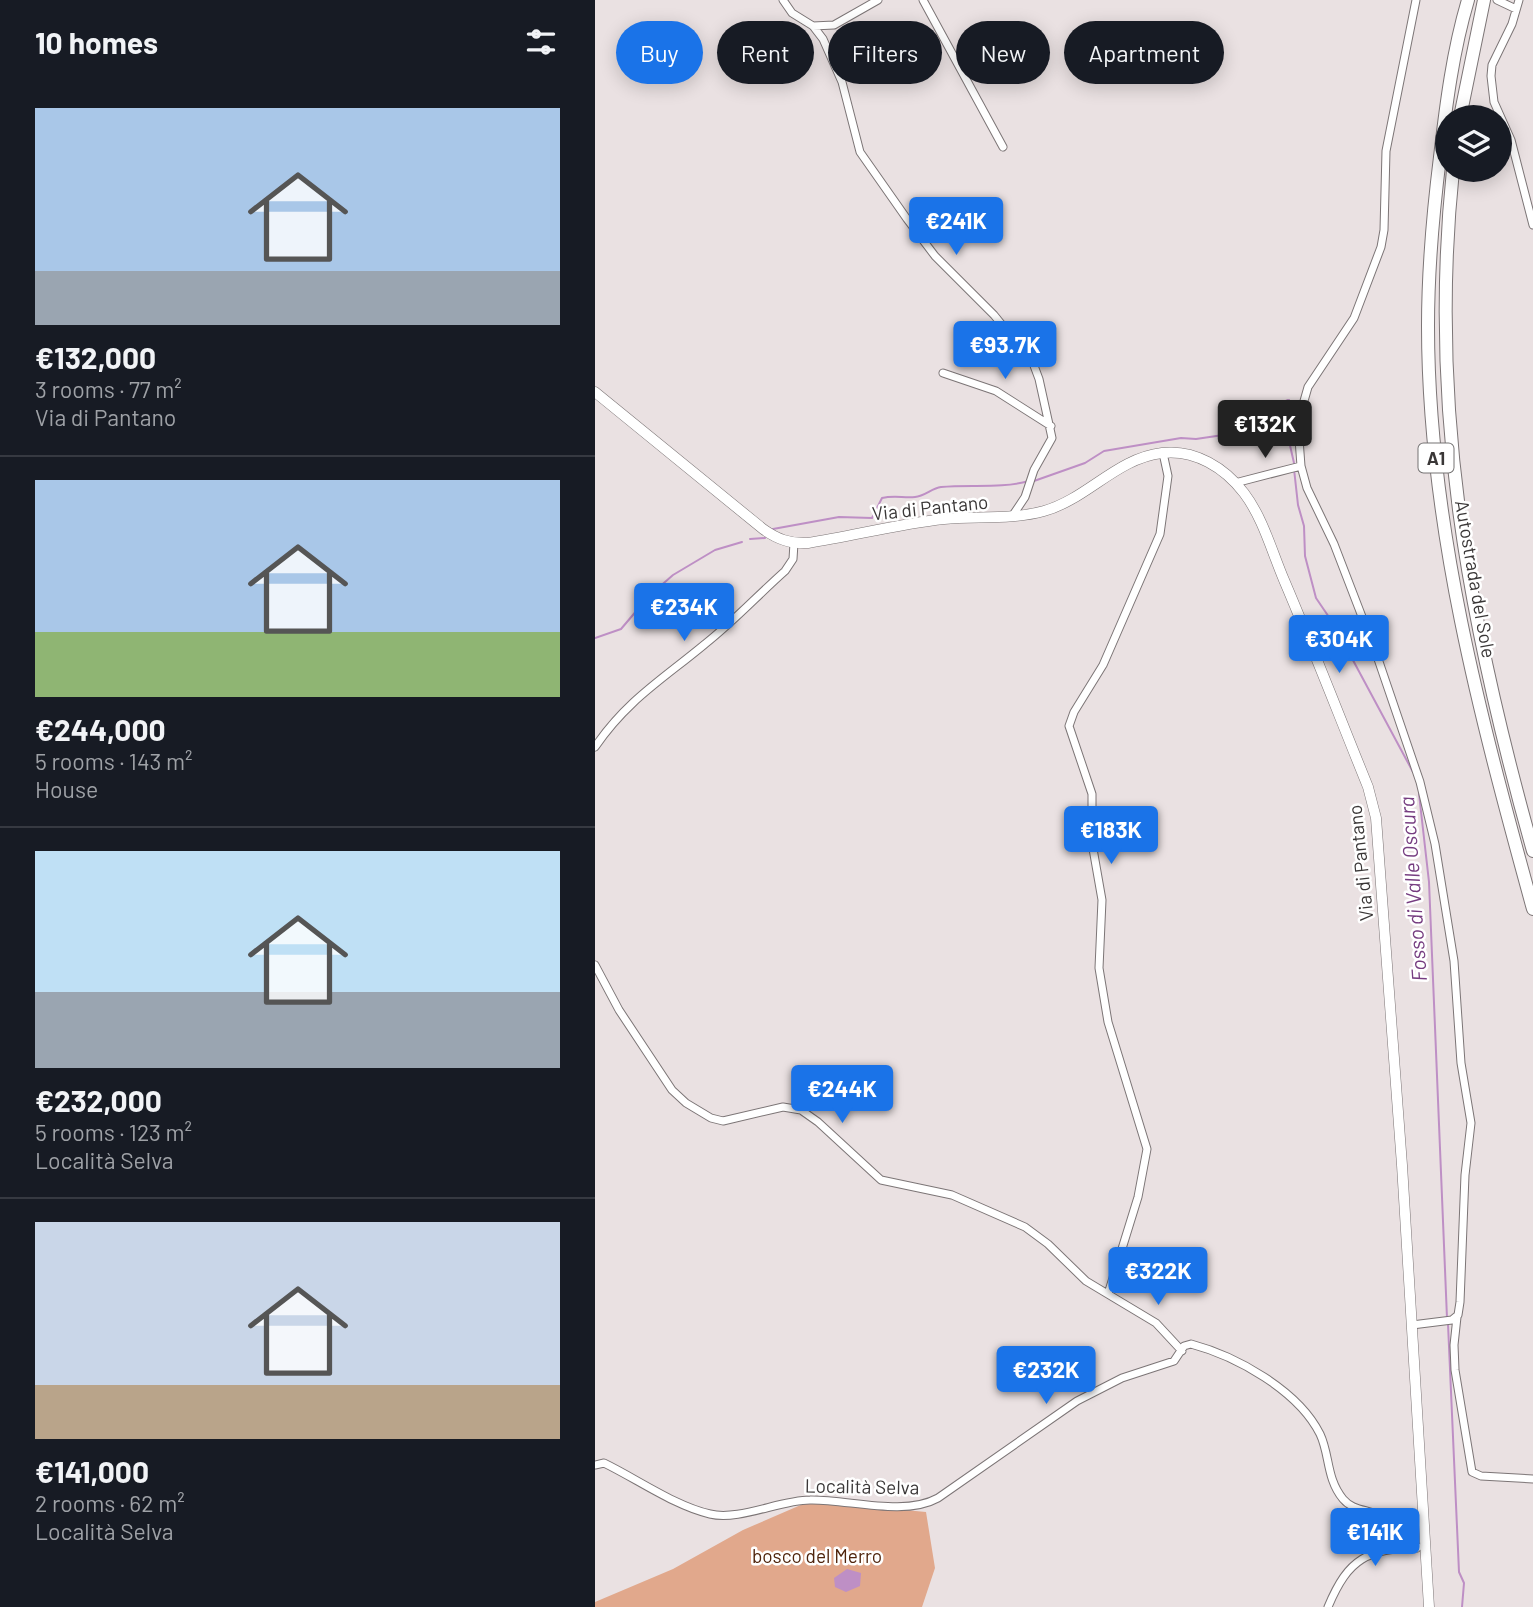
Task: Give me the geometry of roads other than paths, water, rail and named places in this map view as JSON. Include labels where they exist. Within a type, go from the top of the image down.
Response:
[{"type":"highway","name":"Autostrada del Sole","points":[[1468,0],[1446,107],[1431,230],[1428,327],[1436,457],[1461,621],[1490,753],[1533,909]]},
{"type":"highway","points":[[1462,105],[1484,0]]},
{"type":"highway","name":"Autostrada del Sole","points":[[1452,182],[1446,230],[1444,331],[1451,456],[1469,590],[1505,749],[1533,852]]},
{"type":"street","points":[[783,0],[797,17],[804,21]]},
{"type":"street","points":[[814,26],[834,24],[878,0]]},
{"type":"street","points":[[923,0],[1003,147]]},
{"type":"street","points":[[1416,0],[1386,150],[1382,243],[1356,314],[1305,394],[1299,423],[1301,466],[1309,494],[1334,544],[1379,661],[1420,782],[1435,844],[1454,961],[1461,1063],[1471,1123],[1465,1175],[1463,1266],[1454,1345],[1455,1370],[1468,1435],[1471,1469],[1478,1476],[1533,1479]]},
{"type":"street","points":[[1497,0],[1516,9]]},
{"type":"street","points":[[1519,0],[1492,65],[1493,99],[1511,141],[1533,225]]},
{"type":"street","points":[[814,27],[825,41],[839,74],[862,154],[927,247],[994,315],[1033,363],[1051,427],[1050,444],[1035,467],[1025,497],[1013,516]]},
{"type":"street","points":[[943,373],[996,391],[1051,427]]},
{"type":"street","points":[[595,392],[766,531],[778,539],[794,543],[793,559],[785,571],[706,643],[643,691],[614,721],[595,747]]},
{"type":"street","points":[[1108,1294],[1139,1197],[1147,1149],[1108,1021],[1099,963],[1103,900],[1092,843],[1092,794],[1069,726],[1074,712],[1103,665],[1160,534],[1168,473],[1163,453]]},
{"type":"street","name":"Via di Pantano","points":[[794,543],[808,543],[943,519],[1013,516],[1037,512],[1058,506],[1126,464],[1163,453],[1182,453],[1214,465],[1235,482],[1257,514],[1374,807],[1402,1165],[1422,1547],[1429,1607]]},
{"type":"street","points":[[1235,482],[1301,466]]},
{"type":"street","points":[[595,965],[613,999],[672,1090],[695,1109],[723,1121],[783,1107],[801,1110],[881,1181],[942,1192],[1009,1218],[1036,1234],[1083,1279],[1156,1323],[1182,1351]]},
{"type":"street","points":[[1412,1325],[1448,1322],[1458,1315]]},
{"type":"street","name":"Località Selva","points":[[595,1465],[604,1463],[695,1509],[715,1515],[808,1500],[869,1505],[924,1504],[937,1498],[1081,1399],[1122,1378],[1172,1362],[1185,1345],[1193,1344],[1228,1356],[1279,1388],[1318,1430],[1330,1476],[1346,1502],[1357,1509],[1383,1517],[1422,1547]]},
{"type":"street","points":[[1328,1607],[1345,1577],[1362,1559],[1384,1549],[1422,1547]]},
{"type":"waterway","points":[[1034,481],[1085,463],[1104,451],[1181,438],[1196,439],[1257,430],[1268,420],[1275,406],[1288,400]]},
{"type":"waterway","name":"Fosso di Valle Oscura","points":[[1289,400],[1284,419],[1294,463]]},
{"type":"waterway","name":"Fosso di Valle Oscura","points":[[1294,469],[1298,505],[1304,526],[1305,556],[1316,598],[1333,623],[1413,772]]},
{"type":"waterway","points":[[773,529],[839,517],[872,518],[882,498],[886,497],[915,497],[941,487],[1007,485],[1029,481]]},
{"type":"waterway","points":[[750,539],[765,538]]},
{"type":"waterway","points":[[595,638],[621,629],[649,596],[673,575],[715,550],[742,542]]},
{"type":"waterway","name":"Fosso di Valle Oscura","points":[[1419,794],[1429,882],[1447,1318]]},
{"type":"waterway","name":"Fosso di Valle Oscura","points":[[1448,1324],[1459,1572],[1464,1583],[1462,1607]]},
{"type":"park label","name":"bosco del Merro","points":[[817,1555]]}]
